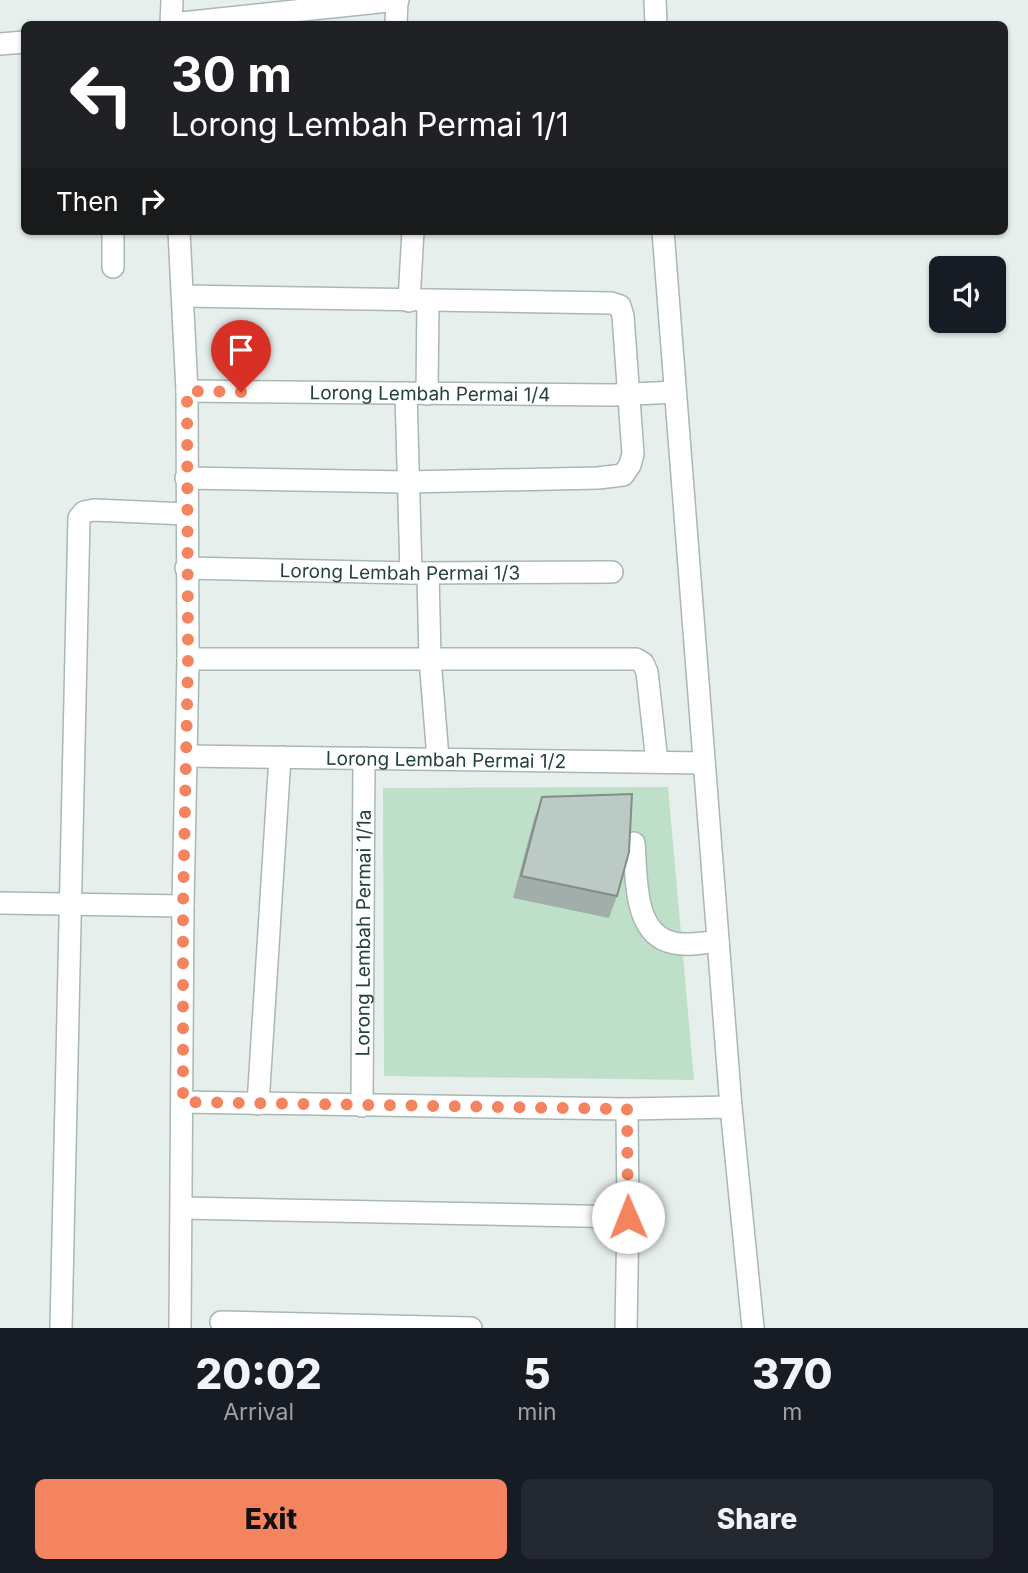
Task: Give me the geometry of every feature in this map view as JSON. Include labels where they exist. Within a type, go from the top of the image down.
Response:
[{"type":"street","points":[[172,0],[172,21]]},
{"type":"street","points":[[200,21],[398,0],[396,21]]},
{"type":"street","points":[[655,0],[656,21]]},
{"type":"street","points":[[0,44],[21,42]]},
{"type":"street","points":[[113,235],[113,267]]},
{"type":"street","points":[[179,235],[187,391],[188,659],[180,1328]]},
{"type":"street","points":[[413,235],[418,301],[416,393],[407,482],[430,659],[438,758]]},
{"type":"street","points":[[663,235],[731,1107],[753,1328]]},
{"type":"street","points":[[184,296],[611,303],[620,306],[623,316],[633,454],[623,475],[598,478],[407,482],[186,478]]},
{"type":"street","name":"Lorong Lembah Permai 1/4","points":[[187,391],[675,392]]},
{"type":"street","points":[[61,1328],[79,518],[84,512],[94,510],[187,514]]},
{"type":"street","name":"Lorong Lembah Permai 1/3","points":[[186,568],[419,573],[612,572]]},
{"type":"street","points":[[188,659],[636,659],[643,663],[647,672],[657,762]]},
{"type":"street","name":"Lorong Lembah Permai 1/2","points":[[187,756],[704,764]]},
{"type":"street","points":[[258,1104],[280,757]]},
{"type":"street","name":"Lorong Lembah Permai 1/1a","points":[[362,1106],[364,758]]},
{"type":"street","points":[[634,843],[640,908],[649,927],[671,943],[718,941]]},
{"type":"street","points":[[0,903],[183,906]]},
{"type":"street","points":[[183,1102],[627,1109],[731,1107]]},
{"type":"street","points":[[626,1328],[627,1109]]},
{"type":"street","points":[[182,1208],[628,1217]]},
{"type":"street","points":[[221,1322],[471,1328]]},
{"type":"green space","points":[[668,787],[694,1080],[384,1076],[383,788]]},
{"type":"building","points":[[632,794],[629,852],[617,896],[521,876],[542,797]]},
{"type":"route","points":[[241,392],[187,391],[188,659],[183,906],[183,1102],[627,1109],[628,1217]]}]
